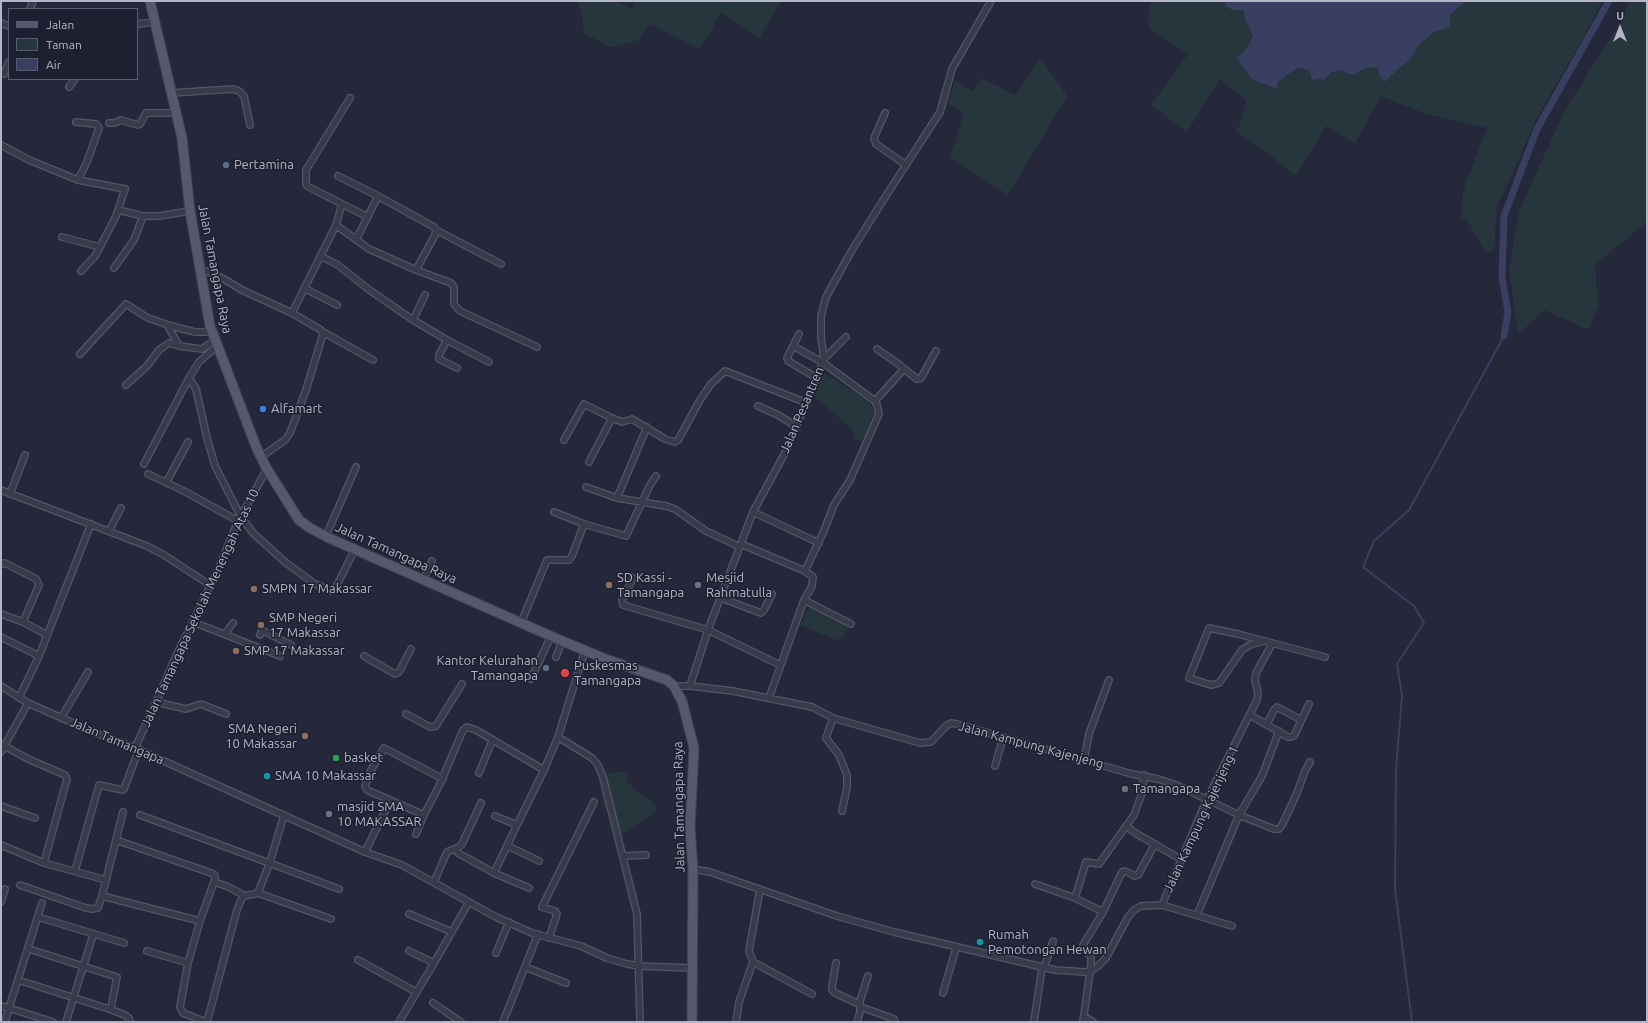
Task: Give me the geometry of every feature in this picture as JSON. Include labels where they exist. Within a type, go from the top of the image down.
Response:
[{"type":"main road","name":"Jalan Tamangapa Raya","points":[[150,1],[182,138],[190,211],[215,339],[261,457],[299,520],[310,528],[355,550],[562,641],[667,680],[674,686],[682,701],[694,748],[690,827],[693,868],[692,1022]]},
{"type":"street","name":"Jalan Pesantren","points":[[690,686],[708,630],[753,512],[786,451],[817,378],[823,360],[820,337],[821,316],[826,297],[852,250],[940,112],[952,69],[991,1]]},
{"type":"street","points":[[138,24],[155,22]]},
{"type":"street","points":[[4,74],[8,64]]},
{"type":"street","points":[[69,87],[74,80]]},
{"type":"street","points":[[171,93],[239,91],[244,96],[250,125]]},
{"type":"street","points":[[350,98],[306,170],[306,183],[307,186],[368,217]]},
{"type":"street","points":[[109,123],[114,123],[121,120],[138,125],[146,113],[176,113]]},
{"type":"street","points":[[885,113],[874,138],[876,144],[906,165]]},
{"type":"street","points":[[76,122],[96,124],[99,128],[87,162],[78,180]]},
{"type":"street","points":[[1,145],[29,160],[78,180],[106,186],[125,188],[118,210],[100,247],[95,256],[81,271]]},
{"type":"street","points":[[338,176],[378,196],[434,227],[436,230],[501,264]]},
{"type":"street","points":[[356,240],[378,196]]},
{"type":"street","points":[[292,313],[336,225],[342,204]]},
{"type":"street","points":[[118,210],[142,216],[164,216],[190,211]]},
{"type":"street","points":[[114,268],[134,240],[142,216]]},
{"type":"street","points":[[336,225],[369,249],[416,270],[445,280],[454,286],[454,304],[460,311],[537,347]]},
{"type":"street","points":[[416,270],[435,235],[436,230]]},
{"type":"street","points":[[62,237],[100,247]]},
{"type":"street","points":[[320,256],[338,265],[368,289],[413,320],[489,362]]},
{"type":"street","points":[[201,269],[292,313],[373,360]]},
{"type":"street","points":[[304,288],[337,305]]},
{"type":"street","points":[[413,320],[425,295]]},
{"type":"street","points":[[80,354],[125,304],[148,318],[168,326],[195,332],[215,339]]},
{"type":"street","points":[[168,326],[179,346]]},
{"type":"street","points":[[261,457],[285,440],[290,433],[320,346],[323,332]]},
{"type":"street","points":[[799,334],[787,358],[788,361],[817,378]]},
{"type":"street","points":[[823,360],[846,337]]},
{"type":"street","points":[[126,385],[147,366],[159,350],[169,343],[202,349],[215,339]]},
{"type":"street","points":[[144,464],[188,378],[215,339]]},
{"type":"street","points":[[447,340],[439,355],[439,359],[457,368]]},
{"type":"street","points":[[793,346],[823,360],[875,402],[877,404],[879,414],[850,480],[834,505],[819,543],[805,571]]},
{"type":"street","points":[[877,348],[917,378],[921,378],[936,350]]},
{"type":"street","points":[[875,402],[902,372],[903,368]]},
{"type":"street","points":[[564,440],[584,404],[622,422],[632,419],[665,439],[675,442],[678,440],[700,400],[711,384],[725,371],[730,371],[807,403]]},
{"type":"street","points":[[188,378],[196,389],[215,466],[240,519],[267,548],[315,584],[331,591],[336,587],[355,550]]},
{"type":"street","points":[[758,406],[778,415],[797,427]]},
{"type":"street","points":[[589,462],[612,418]]},
{"type":"street","points":[[617,498],[647,428]]},
{"type":"street","points":[[166,483],[188,442]]},
{"type":"street","points":[[10,494],[26,455]]},
{"type":"street","points":[[326,536],[356,467]]},
{"type":"street","name":"Jalan Tamangapa Sekolah Menengah Atas 10","points":[[75,871],[98,787],[102,784],[124,789],[137,748],[176,656],[219,568],[240,519],[267,469]]},
{"type":"street","points":[[148,474],[240,519]]},
{"type":"street","points":[[554,512],[584,524],[626,536],[650,485],[656,476]]},
{"type":"street","points":[[586,487],[617,498],[666,506],[675,509],[706,531],[811,574],[813,581],[804,600],[769,698]]},
{"type":"street","points":[[1,490],[147,546],[164,555],[210,585]]},
{"type":"street","points":[[109,531],[121,508]]},
{"type":"street","points":[[753,512],[819,543]]},
{"type":"street","points":[[19,698],[48,635],[91,524]]},
{"type":"street","points":[[521,623],[547,560],[569,560],[572,556],[584,524]]},
{"type":"street","points":[[423,580],[432,561]]},
{"type":"street","points":[[1,564],[4,562],[38,581],[38,589],[23,622]]},
{"type":"street","points":[[633,578],[622,600],[623,605],[708,630],[780,664]]},
{"type":"street","points":[[720,598],[761,613],[772,594]]},
{"type":"street","points":[[804,600],[851,624]]},
{"type":"street","points":[[1,614],[23,622],[48,635]]},
{"type":"street","points":[[193,622],[280,656]]},
{"type":"street","points":[[225,634],[233,624]]},
{"type":"street","points":[[1264,641],[1250,645],[1242,650],[1218,683],[1211,685],[1189,678],[1209,628],[1264,641],[1325,657]]},
{"type":"street","points":[[260,635],[262,630],[291,645]]},
{"type":"street","points":[[1,636],[39,656]]},
{"type":"street","points":[[531,679],[551,636]]},
{"type":"street","points":[[556,656],[562,641]]},
{"type":"street","name":"Jalan Kampung Kajenjeng 1","points":[[1091,971],[1106,958],[1128,917],[1134,910],[1145,905],[1162,904],[1207,799],[1257,700],[1258,693],[1255,680],[1256,673],[1272,644]]},
{"type":"street","points":[[364,656],[395,674],[399,672],[411,649]]},
{"type":"street","points":[[494,873],[544,770],[558,737],[585,650]]},
{"type":"street","points":[[61,718],[88,672]]},
{"type":"street","points":[[1084,760],[1089,734],[1109,680]]},
{"type":"street","points":[[406,714],[430,726],[436,726],[462,684]]},
{"type":"street","name":"Jalan Tamangapa","points":[[1,686],[28,703],[61,718],[137,748],[365,852],[402,865],[496,917],[549,938],[582,946],[617,962],[640,966],[692,968]]},
{"type":"street","points":[[674,686],[690,686]]},
{"type":"street","name":"Jalan Kampung Kajenjeng","points":[[690,686],[733,691],[812,708],[833,718],[920,743],[931,742],[946,726],[951,723],[1132,774],[1144,775],[1179,786],[1239,815],[1274,829],[1279,828],[1298,793],[1310,762]]},
{"type":"street","points":[[156,702],[186,709],[196,704],[201,704],[226,714]]},
{"type":"street","points":[[1,752],[2,745],[28,703]]},
{"type":"street","points":[[1250,715],[1288,737],[1291,737],[1294,736],[1309,704]]},
{"type":"street","points":[[1267,724],[1277,707],[1301,720]]},
{"type":"street","points":[[833,718],[826,738],[839,755],[847,775],[847,788],[842,810]]},
{"type":"street","points":[[416,834],[467,726],[544,770]]},
{"type":"street","points":[[1198,915],[1239,815],[1262,776],[1279,731]]},
{"type":"street","points":[[558,737],[592,758],[598,765],[637,914],[640,966],[640,1022]]},
{"type":"street","points":[[995,766],[1003,738]]},
{"type":"street","points":[[478,773],[492,741]]},
{"type":"street","points":[[2,745],[28,759],[65,775],[67,779],[44,863]]},
{"type":"street","points":[[424,815],[367,790],[365,786],[370,772],[384,748],[443,779]]},
{"type":"street","points":[[1075,898],[1086,862],[1099,864],[1134,815],[1142,793],[1144,775]]},
{"type":"street","points":[[365,852],[390,801]]},
{"type":"street","points":[[549,938],[558,914],[555,911],[542,907],[594,802]]},
{"type":"street","points":[[434,882],[447,852],[462,844],[481,803]]},
{"type":"street","points":[[1,806],[35,818]]},
{"type":"street","points":[[20,885],[92,909],[98,908],[123,812]]},
{"type":"street","points":[[140,816],[270,862],[339,889]]},
{"type":"street","points":[[258,893],[270,862],[284,816]]},
{"type":"street","points":[[495,816],[517,825]]},
{"type":"street","points":[[1126,826],[1182,860]]},
{"type":"street","points":[[116,840],[214,874],[214,882],[200,921],[188,963],[180,1010],[185,1014],[206,1022],[237,910],[240,902],[245,896],[258,893],[331,919]]},
{"type":"street","points":[[1093,1022],[1084,1019],[1091,971],[1091,957],[1084,948],[1084,945],[1103,912],[1120,875],[1125,871],[1134,876],[1138,875],[1155,844]]},
{"type":"street","points":[[1,845],[44,863],[106,880]]},
{"type":"street","points":[[508,846],[538,861]]},
{"type":"street","points":[[458,853],[494,873],[529,888]]},
{"type":"street","points":[[623,856],[646,855]]},
{"type":"street","points":[[693,868],[710,872],[837,916],[956,948],[1043,968],[1076,972],[1091,971]]},
{"type":"street","points":[[214,882],[229,887],[245,896]]},
{"type":"street","points":[[1035,884],[1075,898],[1103,912]]},
{"type":"street","points":[[1,902],[5,889]]},
{"type":"street","points":[[736,1022],[739,1002],[753,962],[749,951],[760,889]]},
{"type":"street","points":[[102,896],[200,921]]},
{"type":"street","points":[[399,1022],[469,902]]},
{"type":"street","points":[[5,1022],[42,903]]},
{"type":"street","points":[[1162,904],[1232,926]]},
{"type":"street","points":[[409,914],[452,932]]},
{"type":"street","points":[[38,918],[124,943]]},
{"type":"street","points":[[496,954],[509,922]]},
{"type":"street","points":[[503,1022],[538,934]]},
{"type":"street","points":[[66,1022],[75,998],[94,935]]},
{"type":"street","points":[[1034,1022],[1043,968],[1053,941]]},
{"type":"street","points":[[943,993],[956,948]]},
{"type":"street","points":[[28,949],[117,977],[109,1009]]},
{"type":"street","points":[[147,951],[188,963]]},
{"type":"street","points":[[409,951],[434,963]]},
{"type":"street","points":[[358,960],[416,992]]},
{"type":"street","points":[[753,962],[812,994]]},
{"type":"street","points":[[836,963],[832,986],[832,990],[835,993],[860,1006],[894,1019],[896,1022]]},
{"type":"street","points":[[525,967],[566,983]]},
{"type":"street","points":[[857,1022],[868,976]]},
{"type":"street","points":[[18,980],[109,1009],[125,1015],[129,1018],[130,1022]]},
{"type":"street","points":[[433,1003],[461,1022]]},
{"type":"street","points":[[1,1006],[53,1022]]},
{"type":"green space","points":[[577,1],[617,1],[633,10],[634,1],[782,1],[759,38],[721,13],[700,49],[650,24],[639,40],[611,47],[584,34],[582,14]]},
{"type":"green space","points":[[1155,1],[1227,1],[1225,6],[1232,10],[1243,9],[1253,37],[1243,53],[1236,57],[1251,79],[1277,89],[1278,82],[1296,69],[1302,68],[1310,72],[1312,81],[1317,79],[1324,80],[1332,72],[1341,70],[1348,74],[1355,75],[1363,69],[1377,67],[1380,76],[1385,82],[1410,60],[1418,46],[1434,32],[1450,27],[1450,15],[1466,1],[1602,1],[1580,44],[1539,114],[1497,207],[1494,251],[1488,252],[1484,251],[1467,219],[1461,218],[1463,191],[1487,128],[1426,114],[1381,96],[1355,143],[1326,126],[1296,176],[1250,140],[1235,131],[1240,125],[1246,100],[1220,79],[1187,132],[1151,105],[1188,54],[1150,30],[1147,18],[1151,4]]},
{"type":"green space","points":[[1630,1],[1647,1],[1647,222],[1595,265],[1598,306],[1589,330],[1544,310],[1518,335],[1509,269],[1519,211],[1565,110],[1620,23]]},
{"type":"green space","points":[[1039,59],[1045,64],[1067,96],[1008,195],[950,157],[964,113],[948,104],[955,80],[972,91],[982,78],[1015,95]]},
{"type":"green space","points":[[823,373],[866,398],[874,410],[873,420],[863,442],[853,438],[853,430],[815,397]]},
{"type":"green space","points":[[811,604],[851,625],[839,641],[800,625]]},
{"type":"green space","points":[[628,771],[626,781],[641,794],[651,800],[658,810],[622,834],[603,806],[598,775]]},
{"type":"water","points":[[1227,1],[1466,1],[1450,15],[1450,27],[1434,32],[1418,46],[1410,60],[1385,82],[1380,76],[1377,67],[1363,69],[1355,75],[1348,74],[1341,70],[1332,72],[1324,80],[1317,79],[1312,81],[1310,72],[1302,68],[1296,69],[1278,82],[1277,89],[1251,79],[1236,57],[1243,53],[1253,37],[1243,10],[1232,10],[1225,6]]},
{"type":"waterway","points":[[1504,336],[1508,312],[1502,277],[1504,216],[1537,129],[1609,1]]},
{"type":"waterway","points":[[1412,1022],[1395,889],[1396,770],[1402,696],[1397,664],[1424,623],[1414,606],[1363,567],[1374,541],[1409,510],[1504,336]]},
{"type":"place","name":"Pertamina","points":[[226,165]]},
{"type":"place","name":"Alfamart","points":[[263,409]]},
{"type":"place","name":"SD Kassi - Tamangapa","points":[[609,585]]},
{"type":"place","name":"Mesjid Rahmatulla","points":[[698,585]]},
{"type":"place","name":"SMPN 17 Makassar","points":[[254,589]]},
{"type":"place","name":"SMP Negeri 17 Makassar","points":[[261,625]]},
{"type":"place","name":"SMP 17 Makassar","points":[[236,651]]},
{"type":"place","name":"Kantor Kelurahan Tamangapa","points":[[546,668]]},
{"type":"place","name":"Puskesmas Tamangapa","points":[[565,673]]},
{"type":"place","name":"SMA Negeri 10 Makassar","points":[[305,736]]},
{"type":"place","name":"basket","points":[[336,758]]},
{"type":"place","name":"SMA 10 Makassar","points":[[267,776]]},
{"type":"place","name":"Tamangapa","points":[[1125,789]]},
{"type":"place","name":"masjid SMA 10 MAKASSAR","points":[[329,814]]},
{"type":"place","name":"Rumah Pemotongan Hewan","points":[[980,942]]}]
